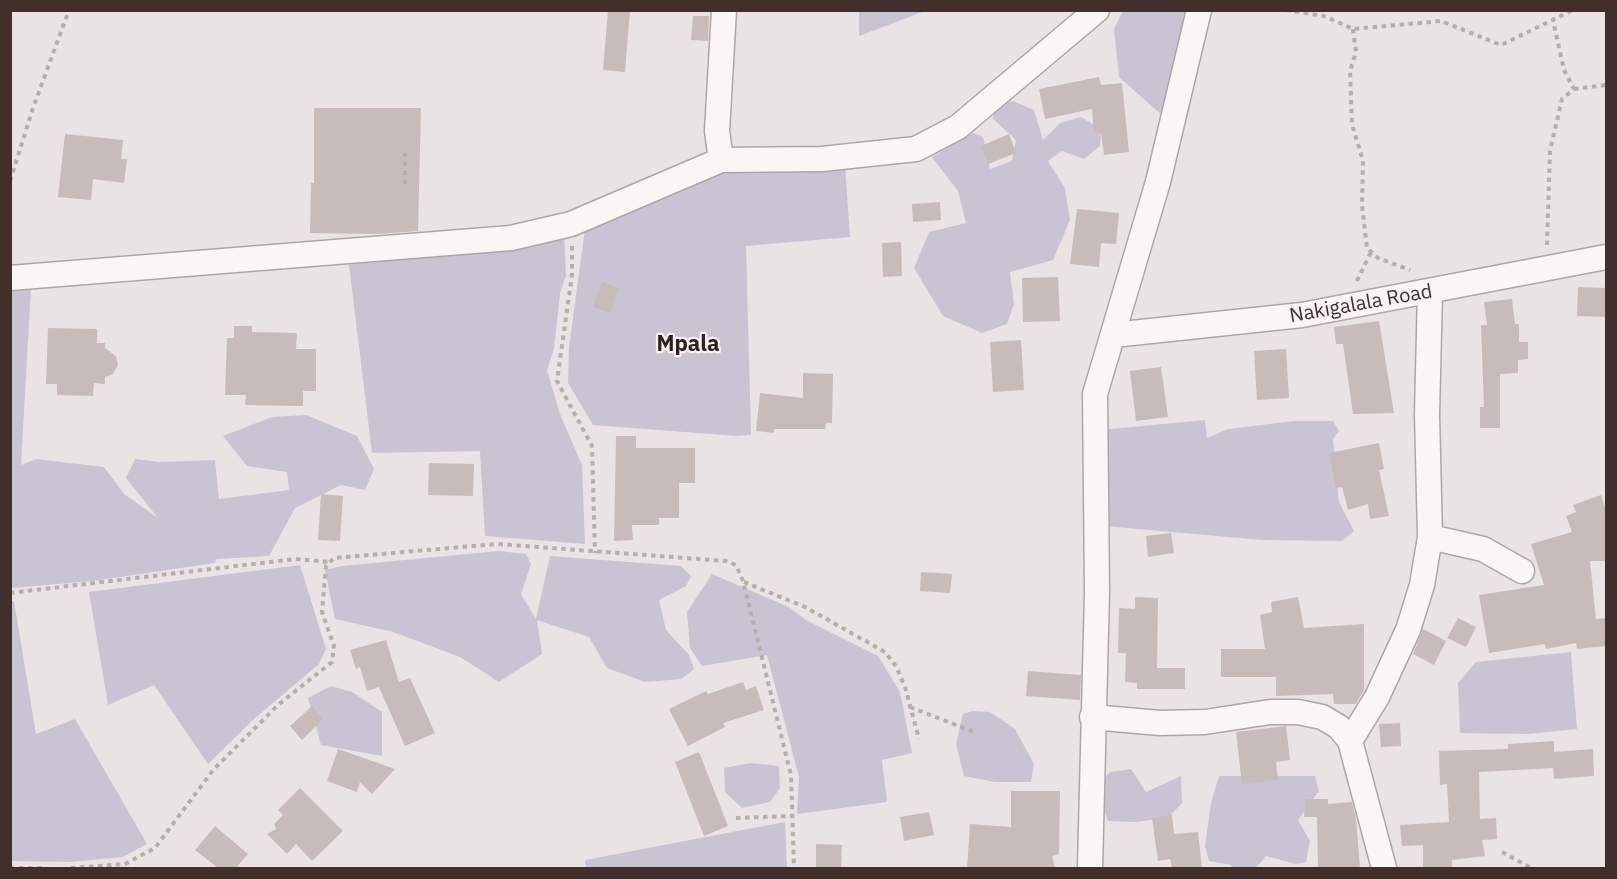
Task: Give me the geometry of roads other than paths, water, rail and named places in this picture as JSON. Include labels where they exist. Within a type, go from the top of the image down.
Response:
[{"type":"street","points":[[721,160],[717,131],[724,10]]},
{"type":"street","points":[[10,278],[511,238],[571,224],[721,160],[822,159],[916,149],[958,127],[1097,10]]},
{"type":"street","points":[[1090,868],[1097,581],[1095,394],[1158,182],[1199,10]]},
{"type":"street","name":"Nakigalala Road","points":[[1113,335],[1302,315],[1606,257]]},
{"type":"street","points":[[1350,741],[1377,697],[1408,630],[1422,585],[1430,537],[1427,414],[1430,291]]},
{"type":"street","points":[[1430,537],[1464,547],[1484,549],[1522,571]]},
{"type":"street","points":[[1092,717],[1138,722],[1205,722],[1270,712],[1298,712],[1322,717],[1339,727],[1350,741],[1384,868]]},
{"type":"district","name":"Mpala","points":[[688,345]]}]
